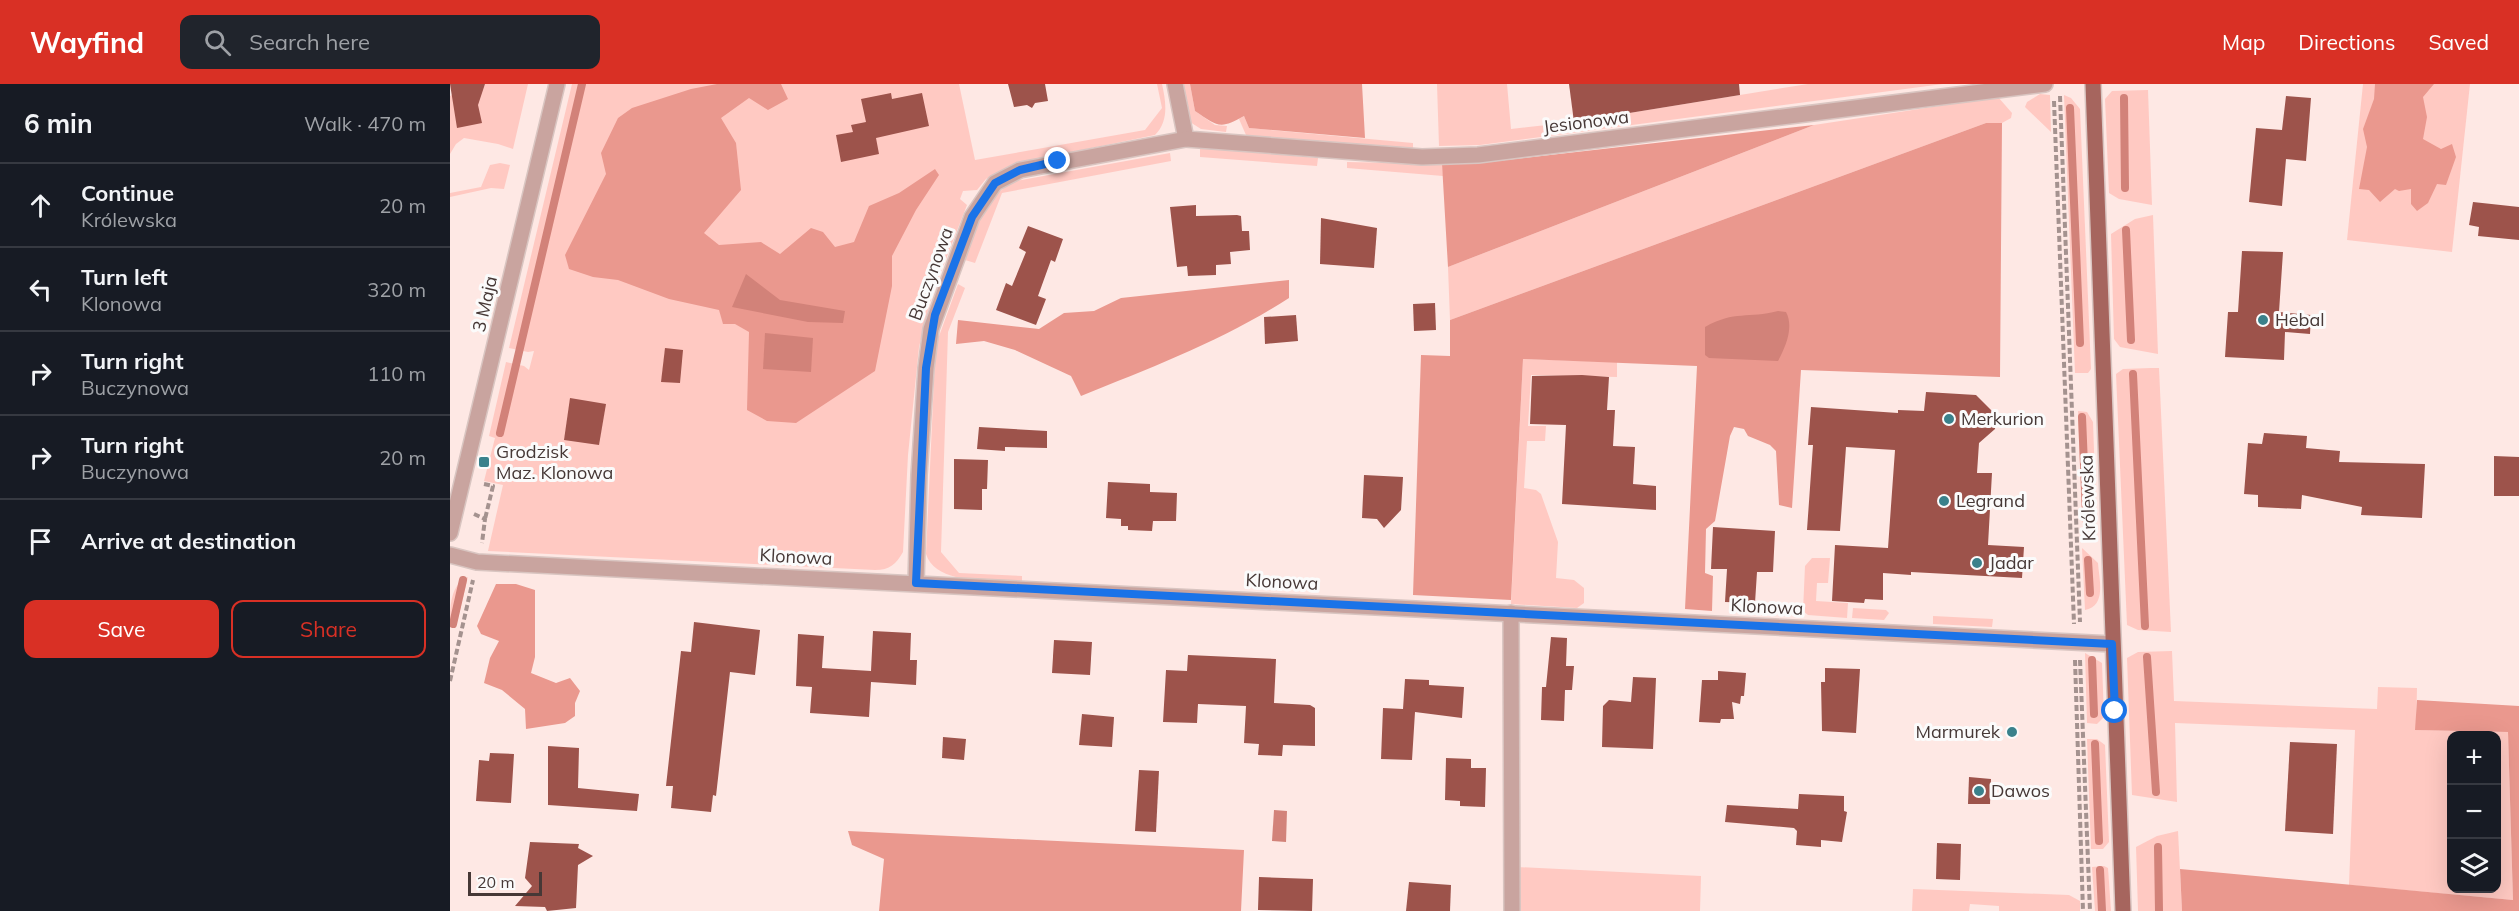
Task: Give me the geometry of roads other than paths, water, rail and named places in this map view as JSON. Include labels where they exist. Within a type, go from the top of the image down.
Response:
[{"type":"main road","name":"Królewska","points":[[2093,84],[2123,911]]},
{"type":"street","name":"3 Maja","points":[[450,533],[557,84]]},
{"type":"street","points":[[1175,84],[1186,139]]},
{"type":"street","name":"Jesionowa","points":[[1186,139],[1422,157],[1478,155],[2049,89]]},
{"type":"street","name":"Buczynowa","points":[[916,583],[920,475],[929,342],[935,315],[972,217],[983,198],[995,183],[1020,170],[1186,139]]},
{"type":"street","name":"Klonowa","points":[[450,555],[477,562],[2112,644]]},
{"type":"street","points":[[1511,613],[1512,911]]},
{"type":"waterway","points":[[500,433],[582,84]]},
{"type":"waterway","points":[[2124,98],[2125,188]]},
{"type":"waterway","points":[[2070,108],[2080,343]]},
{"type":"waterway","points":[[2126,230],[2131,340]]},
{"type":"waterway","points":[[2133,374],[2145,626]]},
{"type":"waterway","points":[[2082,417],[2086,513]]},
{"type":"waterway","points":[[2088,560],[2090,593]]},
{"type":"waterway","points":[[453,624],[463,580]]},
{"type":"waterway","points":[[2147,657],[2156,792]]},
{"type":"waterway","points":[[2092,660],[2094,714]]},
{"type":"waterway","points":[[2095,744],[2099,841]]},
{"type":"waterway","points":[[2158,847],[2159,911]]},
{"type":"waterway","points":[[2100,870],[2102,911]]},
{"type":"place","name":"Hebal","points":[[2263,320]]},
{"type":"place","name":"Merkurion","points":[[1949,419]]},
{"type":"place","name":"Grodzisk Maz. Klonowa","points":[[484,462]]},
{"type":"place","name":"Legrand","points":[[1944,501]]},
{"type":"place","name":"Jadar","points":[[1977,563]]},
{"type":"place","name":"Marmurek","points":[[2012,732]]},
{"type":"place","name":"Dawos","points":[[1979,791]]}]
